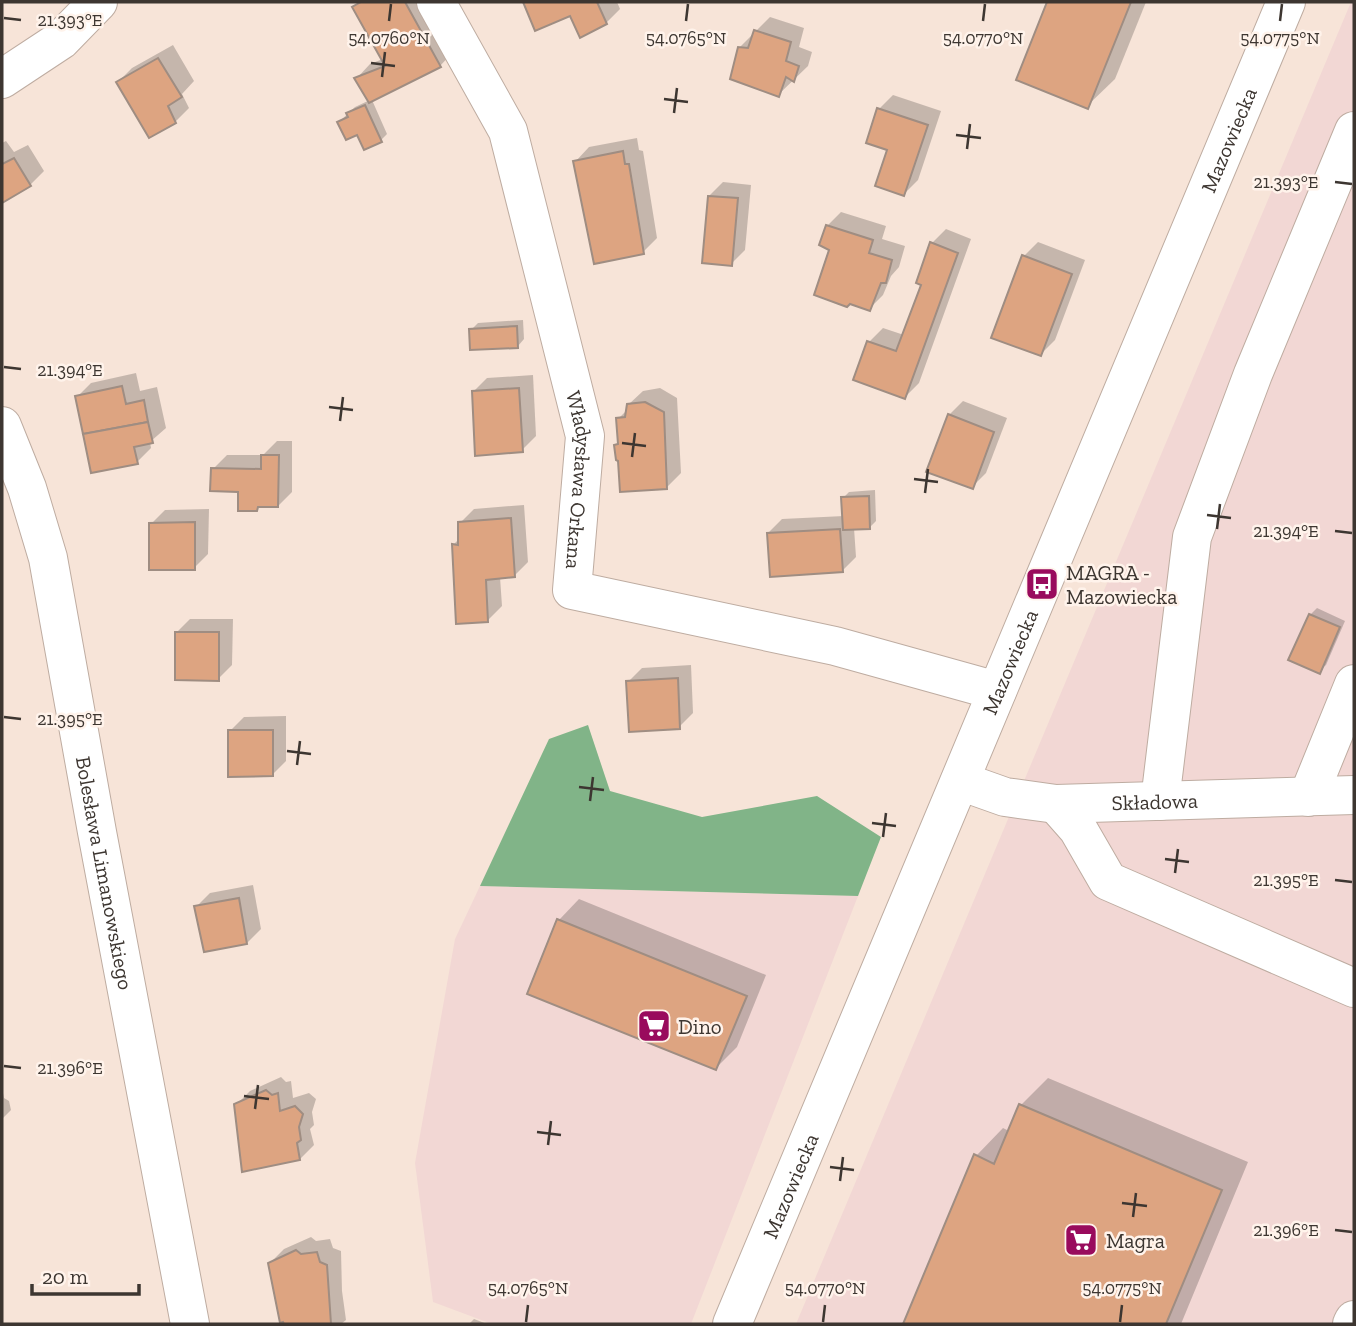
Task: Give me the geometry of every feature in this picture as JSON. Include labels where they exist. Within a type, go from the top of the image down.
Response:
[{"type":"street","points":[[2,79],[61,40],[98,2]]},
{"type":"street","name":"Władysława Orkana","points":[[436,2],[508,131],[585,436],[572,590],[835,646],[997,691]]},
{"type":"street","name":"Mazowiecka","points":[[732,1324],[1286,2]]},
{"type":"street","points":[[1160,801],[1192,537],[1253,374],[1354,131]]},
{"type":"street","name":"Bolesława Limanowskiego","points":[[2,426],[27,488],[48,558],[99,846],[190,1324]]},
{"type":"street","points":[[1308,797],[1354,684]]},
{"type":"street","name":"Składowa","points":[[960,781],[1005,797],[1056,804],[1354,795]]},
{"type":"street","points":[[1056,804],[1078,829],[1108,881],[1354,988]]},
{"type":"shaded area","points":[[1351,2],[1354,2],[1354,1324],[796,1324]]},
{"type":"shaded area","points":[[480,886],[858,896],[691,1324],[492,1324],[433,1302],[415,1163],[455,939]]},
{"type":"green space","points":[[588,725],[610,791],[702,817],[817,796],[881,837],[858,896],[480,886],[549,739]]},
{"type":"building","points":[[361,2],[405,2],[441,67],[369,103],[354,78],[385,66],[352,7]]},
{"type":"building","points":[[523,2],[597,2],[607,24],[580,38],[570,16],[535,31]]},
{"type":"building","points":[[1047,2],[1131,2],[1088,109],[1016,80]]},
{"type":"building","points":[[754,30],[791,42],[786,61],[799,66],[794,82],[786,77],[779,97],[730,79],[738,47],[748,48]]},
{"type":"building","points":[[158,58],[182,97],[168,106],[176,123],[149,138],[116,82]]},
{"type":"building","points":[[365,105],[382,142],[364,150],[357,135],[346,140],[337,122],[348,117],[346,113]]},
{"type":"building","points":[[877,108],[928,125],[904,196],[875,186],[887,150],[866,143]]},
{"type":"building","points":[[623,151],[625,164],[629,164],[644,254],[594,264],[573,161]]},
{"type":"building","points":[[14,158],[31,186],[2,203],[2,164]]},
{"type":"building","points":[[708,196],[738,198],[732,266],[702,263]]},
{"type":"building","points":[[826,225],[873,240],[869,253],[892,260],[886,283],[881,283],[870,311],[850,304],[847,307],[814,295],[829,250],[819,245]]},
{"type":"building","points":[[930,242],[958,253],[905,399],[853,380],[867,341],[896,351],[921,285],[916,283]]},
{"type":"building","points":[[1022,255],[1072,274],[1041,356],[991,338]]},
{"type":"building","points":[[517,326],[518,348],[470,350],[469,329]]},
{"type":"building","points":[[122,386],[126,404],[144,400],[148,422],[83,434],[75,396]]},
{"type":"building","points":[[519,388],[523,452],[475,456],[472,391]]},
{"type":"building","points":[[645,402],[664,412],[667,489],[620,492],[614,445],[618,444],[616,418],[625,417],[627,404]]},
{"type":"building","points":[[948,414],[994,432],[973,489],[926,472]]},
{"type":"building","points":[[148,422],[153,443],[134,447],[138,464],[91,473],[83,434]]},
{"type":"building","points":[[261,455],[279,455],[278,507],[238,511],[238,492],[210,491],[211,468],[261,469]]},
{"type":"building","points":[[869,496],[870,529],[843,530],[841,497]]},
{"type":"building","points":[[511,518],[515,577],[486,580],[488,622],[456,624],[452,544],[458,545],[458,522]]},
{"type":"building","points":[[195,522],[195,570],[149,570],[149,523]]},
{"type":"building","points":[[840,529],[843,572],[770,577],[767,533]]},
{"type":"building","points":[[1309,614],[1340,627],[1320,674],[1288,660]]},
{"type":"building","points":[[175,632],[219,632],[219,681],[175,680]]},
{"type":"building","points":[[678,678],[680,729],[629,732],[626,681]]},
{"type":"building","points":[[228,730],[273,730],[273,776],[228,777]]},
{"type":"building","points":[[239,898],[247,944],[204,952],[194,906]]},
{"type":"building","points":[[557,919],[747,996],[716,1070],[527,994]]},
{"type":"building","points":[[266,1090],[272,1095],[278,1093],[280,1111],[295,1106],[303,1114],[299,1127],[301,1140],[297,1143],[300,1160],[242,1172],[234,1104]]},
{"type":"building","points":[[1019,1104],[1222,1190],[1166,1324],[903,1324],[974,1154],[994,1164]]},
{"type":"building","points":[[296,1250],[301,1254],[317,1252],[320,1262],[327,1265],[331,1324],[280,1323],[268,1263]]},
{"type":"place","name":"MAGRA - Mazowiecka","points":[[1042,584]]},
{"type":"place","name":"Dino","points":[[654,1026]]},
{"type":"place","name":"Magra","points":[[1081,1240]]}]
